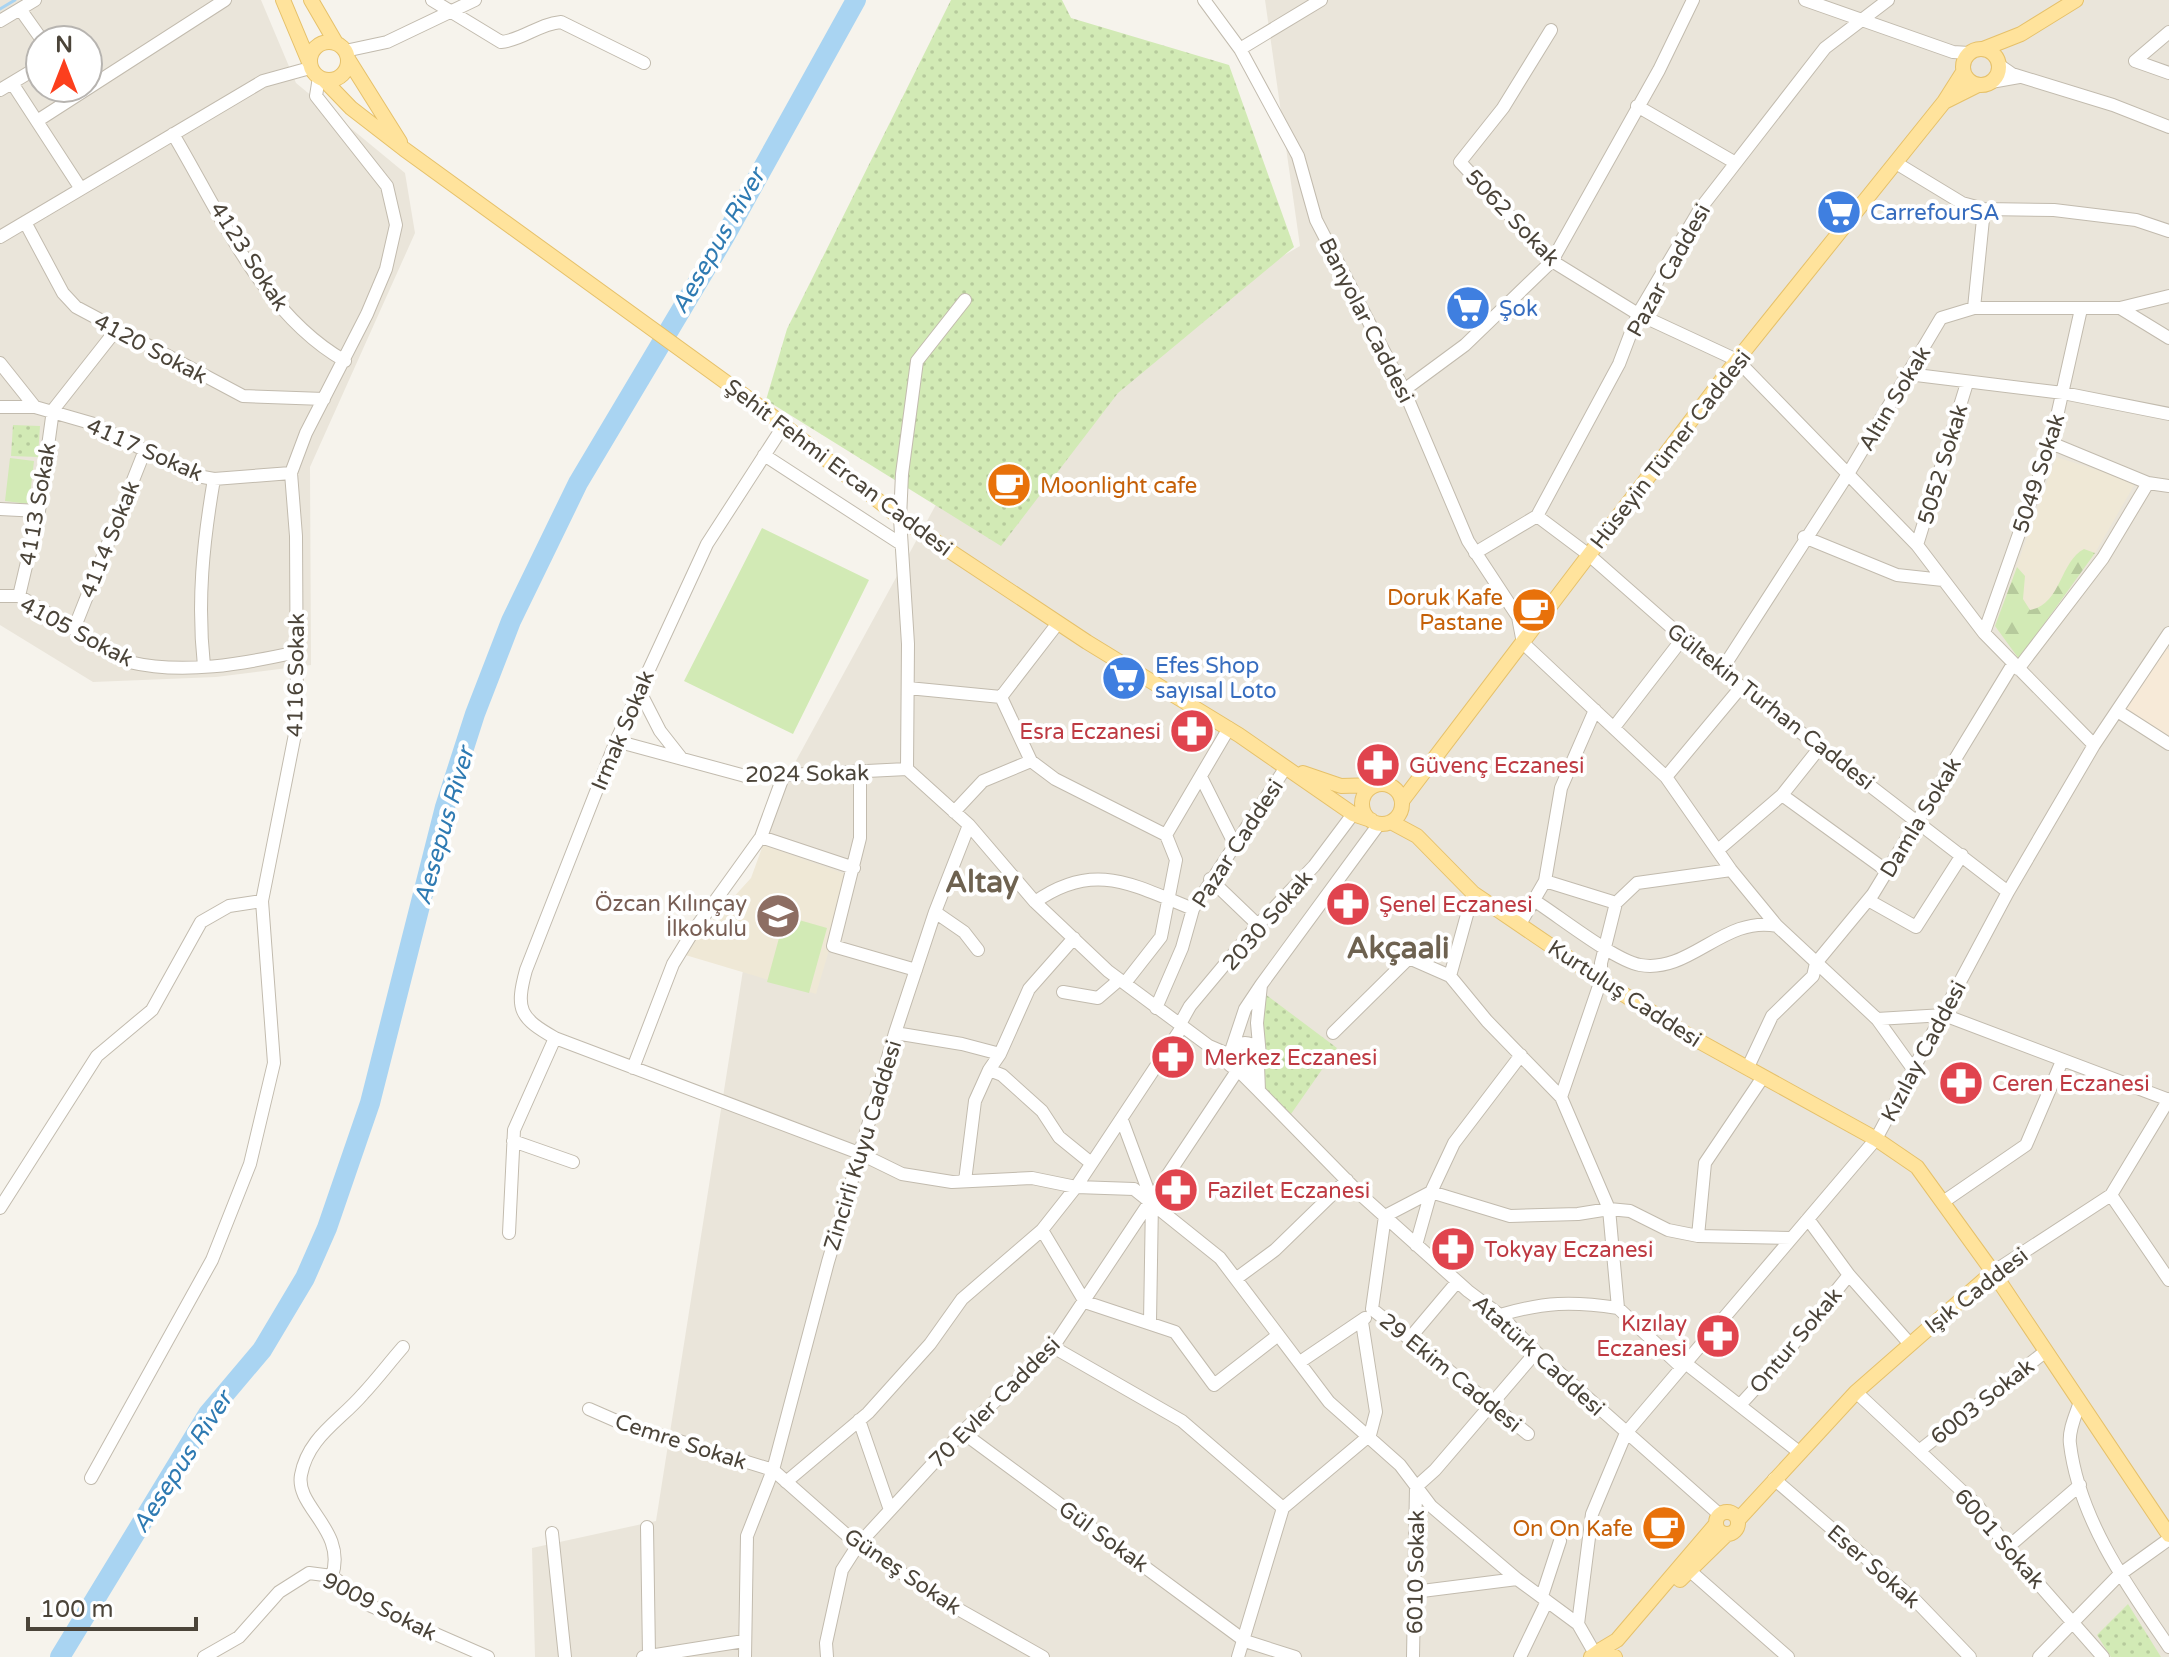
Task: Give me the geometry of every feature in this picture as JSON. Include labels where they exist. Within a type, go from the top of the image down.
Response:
[{"type":"main road","points":[[283,0],[316,72]]},
{"type":"main road","name":"Şehit Fehmi Ercan Caddesi","points":[[311,0],[404,149]]},
{"type":"main road","points":[[1976,51],[2037,26],[2076,0]]},
{"type":"main road","points":[[1999,65],[2037,26]]},
{"type":"main road","points":[[317,45],[343,51],[342,75],[316,72],[317,45]]},
{"type":"main road","points":[[1963,70],[1967,79],[1984,84],[1998,75],[1999,65],[1992,52],[1976,51]]},
{"type":"main road","name":"Hüseyin Tümer Caddesi","points":[[1402,801],[1737,360],[1944,102],[1976,51]]},
{"type":"main road","name":"Şehit Fehmi Ercan Caddesi","points":[[316,72],[351,108],[404,149],[767,412],[900,518],[1058,623],[1229,728],[1353,814],[1380,822]]},
{"type":"main road","name":"Hüseyin Tümer Caddesi","points":[[1944,102],[1984,84]]},
{"type":"main road","name":"Şehit Fehmi Ercan Caddesi","points":[[1286,767],[1341,786],[1383,785],[1430,765]]},
{"type":"main road","points":[[1383,785],[1402,801],[1400,814],[1380,822],[1364,813],[1363,800],[1383,785]]},
{"type":"main road","name":"Kurtuluş Caddesi","points":[[1380,822],[1417,836],[1473,893],[1601,980],[1686,1034],[1876,1139],[1917,1167],[1993,1272],[2169,1537]]},
{"type":"main road","name":"Işık Caddesi","points":[[1604,1654],[1725,1521],[1774,1479],[1856,1392],[1993,1272]]},
{"type":"main road","name":"Işık Caddesi","points":[[1604,1654],[1623,1645],[1689,1570],[1725,1521]]},
{"type":"street","points":[[0,21],[35,0]]},
{"type":"street","points":[[104,74],[225,0]]},
{"type":"street","points":[[432,0],[501,42],[520,38],[548,23],[561,22],[644,63]]},
{"type":"street","points":[[343,51],[387,42],[475,0]]},
{"type":"street","name":"Banyolar Caddesi","points":[[1204,0],[1240,49],[1298,156],[1316,220],[1404,390],[1475,553],[1518,617],[1523,643]]},
{"type":"street","points":[[1240,49],[1321,0]]},
{"type":"street","points":[[1404,390],[1484,328],[1552,261],[1693,0]]},
{"type":"street","points":[[1805,0],[1947,49],[1976,51]]},
{"type":"street","name":"Pazar Caddesi","points":[[1537,516],[1619,364],[1638,314],[1700,209],[1825,48],[1888,0]]},
{"type":"street","points":[[20,9],[31,24]]},
{"type":"street","name":"5062 Sokak","points":[[1551,30],[1503,108],[1460,162],[1552,261],[1638,314],[1737,360]]},
{"type":"street","points":[[2169,32],[2135,61],[2169,73]]},
{"type":"street","points":[[1947,49],[1963,70]]},
{"type":"street","points":[[1999,65],[2024,77],[2113,105],[2169,127]]},
{"type":"street","points":[[0,237],[263,81],[316,72]]},
{"type":"street","name":"4116 Sokak","points":[[91,1478],[212,1260],[250,1164],[274,1063],[262,901],[297,724],[296,536],[291,473],[296,453],[345,361],[386,269],[396,225],[387,186],[316,96],[316,72]]},
{"type":"street","points":[[0,90],[24,76]]},
{"type":"street","points":[[1984,84],[2024,77]]},
{"type":"street","points":[[12,83],[81,189]]},
{"type":"street","points":[[37,121],[59,104]]},
{"type":"street","points":[[1637,106],[1734,162]]},
{"type":"street","name":"4123 Sokak","points":[[173,134],[265,287],[320,347],[345,361]]},
{"type":"street","points":[[1896,163],[1962,203],[1984,209],[2068,212],[2136,220],[2169,231]]},
{"type":"street","points":[[1974,308],[1984,209]]},
{"type":"street","name":"4120 Sokak","points":[[25,222],[63,293],[76,307],[243,396],[324,399]]},
{"type":"street","name":"Altın Sokak","points":[[1721,671],[1804,537],[1848,474],[1941,318],[1974,308],[2120,308],[2169,294]]},
{"type":"street","points":[[965,300],[917,361],[900,518],[908,688],[907,769],[969,825],[1035,902],[1122,981],[1235,1064],[1251,1072],[1259,1060]]},
{"type":"street","points":[[2120,308],[2169,338]]},
{"type":"street","name":"5049 Sokak","points":[[1984,633],[2051,443],[2081,309]]},
{"type":"street","points":[[53,410],[116,330]]},
{"type":"street","points":[[1737,360],[1917,545],[1984,633],[2094,745]]},
{"type":"street","points":[[0,363],[35,407]]},
{"type":"street","points":[[1908,374],[2063,393],[2169,414]]},
{"type":"street","name":"5052 Sokak","points":[[1917,545],[1967,383]]},
{"type":"street","name":"4117 Sokak","points":[[0,407],[53,410],[94,424],[192,475],[214,479],[291,473]]},
{"type":"street","name":"4113 Sokak","points":[[19,596],[39,511],[53,410]]},
{"type":"street","name":"Irmak Sokak","points":[[784,425],[707,544],[616,741],[521,989],[520,1006],[527,1022],[555,1038],[859,1153],[902,1174],[965,1181],[1032,1178],[1076,1187],[1134,1189],[1152,1201]]},
{"type":"street","points":[[2051,443],[2148,483],[2169,486]]},
{"type":"street","name":"4114 Sokak","points":[[74,629],[145,450]]},
{"type":"street","points":[[764,455],[901,544]]},
{"type":"street","points":[[204,666],[198,612],[203,540],[214,479]]},
{"type":"street","name":"Damla Sokak","points":[[1748,1067],[1772,1016],[1813,976],[1816,963],[1868,900],[2015,666],[2103,558],[2148,483]]},
{"type":"street","points":[[0,509],[39,511]]},
{"type":"street","points":[[1475,553],[1537,516]]},
{"type":"street","name":"Gültekin Turhan Caddesi","points":[[1537,516],[1589,555],[1741,687],[2008,892]]},
{"type":"street","points":[[1804,537],[1897,575],[1943,580]]},
{"type":"street","name":"4105 Sokak","points":[[0,596],[19,596],[129,662],[148,667],[246,663],[297,652]]},
{"type":"street","points":[[1001,697],[1058,623]]},
{"type":"street","name":"Kızılay Caddesi","points":[[1578,1624],[1592,1514],[1626,1433],[1876,1139],[2008,892],[2094,745],[2119,712],[2169,633]]},
{"type":"street","points":[[1615,726],[1683,638]]},
{"type":"street","points":[[1523,643],[1666,777],[1731,870],[1777,926],[1877,1019],[1913,1069]]},
{"type":"street","points":[[1666,777],[1741,687]]},
{"type":"street","points":[[908,688],[1001,697]]},
{"type":"street","points":[[639,690],[660,731],[682,759]]},
{"type":"street","points":[[1001,697],[1031,761],[1055,779],[1166,835],[1176,860],[1161,937],[1122,981],[1098,998],[1063,992]]},
{"type":"street","points":[[1520,924],[1545,881],[1561,788],[1595,710]]},
{"type":"street","points":[[2119,712],[2169,744]]},
{"type":"street","points":[[1166,835],[1229,728]]},
{"type":"street","name":"2024 Sokak","points":[[616,741],[749,777],[860,774],[907,769]]},
{"type":"street","points":[[1718,850],[1782,795],[1821,746]]},
{"type":"street","points":[[954,812],[983,781],[1031,761]]},
{"type":"street","name":"Pazar Caddesi","points":[[1156,1008],[1182,948],[1193,909],[1286,767]]},
{"type":"street","points":[[860,774],[860,838],[833,946],[916,970]]},
{"type":"street","points":[[633,1068],[673,964],[761,837],[783,777]]},
{"type":"street","points":[[1201,777],[1234,843]]},
{"type":"street","points":[[1782,795],[1887,871]]},
{"type":"street","name":"2030 Sokak","points":[[786,1482],[859,1420],[930,1344],[962,1299],[1042,1230],[1122,1120],[1181,1026],[1190,1006],[1258,925],[1314,866],[1353,814]]},
{"type":"street","points":[[1259,1091],[1257,1023],[1261,985],[1380,822]]},
{"type":"street","name":"Zincirli Kuyu Caddesi","points":[[745,1657],[747,1536],[773,1470],[859,1153],[895,1033],[935,912],[969,825]]},
{"type":"street","points":[[761,837],[854,868]]},
{"type":"street","points":[[1868,900],[1916,927],[1962,855]]},
{"type":"street","points":[[1561,1097],[1601,980],[1605,946],[1616,903],[1637,883],[1731,870]]},
{"type":"street","points":[[1035,902],[1061,885],[1099,877],[1117,880],[1193,909]]},
{"type":"street","points":[[1210,879],[1258,925]]},
{"type":"street","points":[[1545,881],[1616,903]]},
{"type":"street","points":[[1450,976],[1473,893]]},
{"type":"street","points":[[0,1208],[97,1056],[152,1010],[201,922],[229,906],[262,901]]},
{"type":"street","points":[[1535,901],[1637,965],[1668,967],[1717,936],[1763,923],[1777,926]]},
{"type":"street","points":[[935,912],[964,932],[978,950]]},
{"type":"street","points":[[965,1181],[975,1101],[1029,989],[1074,938]]},
{"type":"street","points":[[1333,1033],[1409,958],[1450,976],[1487,1021],[1561,1097],[1609,1209],[1618,1308]]},
{"type":"street","name":"70 Evler Caddesi","points":[[827,1657],[826,1643],[842,1570],[858,1545],[962,1432],[1053,1347],[1152,1201],[1235,1064],[1245,1009],[1261,985]]},
{"type":"street","points":[[1877,1019],[1944,1015],[2169,1099]]},
{"type":"street","points":[[895,1033],[1000,1054]]},
{"type":"street","points":[[509,1233],[513,1141],[555,1038]]},
{"type":"street","points":[[1235,1064],[1246,1043],[1255,1047],[1259,1060]]},
{"type":"street","points":[[1416,1245],[1431,1192],[1454,1143],[1521,1055]]},
{"type":"street","points":[[1943,1202],[2026,1145],[2062,1061]]},
{"type":"street","name":"Atatürk Caddesi","points":[[1235,1064],[1347,1180],[1416,1245],[1500,1315],[1536,1352],[1725,1521]]},
{"type":"street","points":[[989,1070],[1002,1075],[1042,1111],[1059,1137],[1091,1163]]},
{"type":"street","points":[[1698,1236],[1705,1163],[1763,1077]]},
{"type":"street","name":"Işık Caddesi","points":[[1993,1272],[2111,1195],[2169,1099]]},
{"type":"street","points":[[1122,1120],[1152,1201],[1150,1322]]},
{"type":"street","points":[[513,1141],[573,1162]]},
{"type":"street","points":[[1237,1278],[1275,1250],[1347,1180]]},
{"type":"street","points":[[1385,1216],[1431,1192],[1510,1216],[1578,1214],[1609,1209],[1630,1211],[1668,1230],[1698,1236],[1791,1238]]},
{"type":"street","points":[[2111,1195],[2165,1264],[2169,1280]]},
{"type":"street","points":[[1152,1201],[1220,1258],[1329,1402],[1370,1435],[1431,1506],[1517,1579],[1578,1624],[1604,1654]]},
{"type":"street","name":"29 Ekim Caddesi","points":[[1385,1216],[1372,1309],[1528,1434]]},
{"type":"street","points":[[1808,1219],[1849,1275],[1909,1343]]},
{"type":"street","points":[[1042,1230],[1085,1302],[1175,1332],[1214,1385],[1277,1336]]},
{"type":"street","name":"Ontur Sokak","points":[[1740,1405],[1849,1275]]},
{"type":"street","points":[[1409,1339],[1457,1282]]},
{"type":"street","points":[[1500,1315],[1541,1303],[1618,1308],[1682,1364],[1799,1452]]},
{"type":"street","points":[[1300,1362],[1362,1322],[1372,1309]]},
{"type":"street","points":[[1238,1657],[1283,1508],[1370,1435],[1376,1412],[1362,1322]]},
{"type":"street","points":[[332,1576],[335,1546],[302,1489],[301,1475],[323,1428],[363,1395],[403,1347]]},
{"type":"street","points":[[1053,1347],[1182,1421],[1283,1508]]},
{"type":"street","name":"6003 Sokak","points":[[1919,1451],[2046,1351]]},
{"type":"street","points":[[1416,1487],[1435,1470],[1536,1352]]},
{"type":"street","name":"6001 Sokak","points":[[1856,1392],[1978,1506],[2007,1548],[2103,1657]]},
{"type":"street","points":[[2080,1402],[2069,1441],[2080,1485],[2119,1575],[2169,1647]]},
{"type":"street","name":"Cemre Sokak","points":[[589,1409],[621,1423],[773,1470]]},
{"type":"street","points":[[859,1420],[890,1510]]},
{"type":"street","name":"Gül Sokak","points":[[962,1432],[1245,1641],[1295,1657]]},
{"type":"street","name":"Güneş Sokak","points":[[773,1470],[858,1545],[958,1609],[1043,1657]]},
{"type":"street","name":"Eser Sokak","points":[[1774,1479],[1917,1602],[1970,1657]]},
{"type":"street","points":[[2007,1548],[2080,1485]]},
{"type":"street","name":"6010 Sokak","points":[[1413,1657],[1416,1487]]},
{"type":"street","points":[[647,1527],[646,1656],[744,1641]]},
{"type":"street","points":[[552,1533],[565,1657]]},
{"type":"street","points":[[2039,1657],[2119,1575],[2169,1537]]},
{"type":"street","points":[[1520,1657],[1545,1599],[1560,1541]]},
{"type":"street","points":[[1689,1570],[1788,1657]]},
{"type":"street","name":"9009 Sokak","points":[[204,1657],[248,1630],[295,1579],[309,1573],[332,1576],[369,1605],[488,1657]]},
{"type":"street","points":[[1414,1592],[1517,1579]]},
{"type":"shaded area","points":[[0,0],[261,0],[296,83],[405,173],[415,233],[310,467],[311,665],[216,677],[93,682],[0,625]]},
{"type":"shaded area","points":[[1265,0],[2169,0],[2169,1657],[535,1657],[532,1548],[656,1521],[768,812],[974,435],[1300,246]]},
{"type":"shaded area","points":[[2056,457],[2136,482],[2095,553],[2019,659],[1995,626]]},
{"type":"shaded area","points":[[2165,647],[2169,650],[2169,737],[2123,711]]},
{"type":"shaded area","name":"Özcan Kılınçay İlkokulu","points":[[763,845],[851,876],[816,994],[682,954],[751,878]]},
{"type":"green space","points":[[951,0],[1062,0],[1071,18],[1229,65],[1294,247],[1118,393],[1001,546],[766,400],[787,329]]},
{"type":"green space","points":[[13,425],[40,426],[38,457],[11,456]]},
{"type":"green space","points":[[10,458],[34,461],[29,504],[5,501]]},
{"type":"green space","points":[[762,528],[869,580],[793,734],[684,681]]},
{"type":"green space","points":[[2084,549],[2095,553],[2019,659],[1995,626],[2017,567],[2025,576],[2023,599],[2030,610],[2048,600],[2070,563]]},
{"type":"green space","points":[[785,916],[827,928],[809,993],[767,982]]},
{"type":"green space","points":[[1265,994],[1337,1048],[1291,1114],[1264,1088],[1261,1039]]},
{"type":"green space","points":[[2128,1604],[2161,1657],[2111,1657],[2097,1635]]},
{"type":"waterway","points":[[0,9],[15,0]]},
{"type":"waterway","name":"Aesepus River","points":[[60,1657],[208,1414],[262,1350],[305,1278],[327,1228],[370,1103],[445,807],[475,714],[511,621],[578,483],[724,238],[856,0]]},
{"type":"place","name":"CarrefourSA","points":[[1839,212]]},
{"type":"place","name":"Şok","points":[[1468,308]]},
{"type":"place","name":"Moonlight cafe","points":[[1009,485]]},
{"type":"place","name":"Doruk Kafe Pastane","points":[[1534,610]]},
{"type":"place","name":"Efes Shop sayısal Loto","points":[[1124,678]]},
{"type":"place","name":"Esra Eczanesi","points":[[1192,731]]},
{"type":"place","name":"Güvenç Eczanesi","points":[[1378,765]]},
{"type":"place","name":"Şenel Eczanesi","points":[[1348,904]]},
{"type":"place","name":"Özcan Kılınçay İlkokulu","points":[[778,916]]},
{"type":"place","name":"Merkez Eczanesi","points":[[1173,1057]]},
{"type":"place","name":"Ceren Eczanesi","points":[[1961,1083]]},
{"type":"place","name":"Fazilet Eczanesi","points":[[1176,1190]]},
{"type":"place","name":"Tokyay Eczanesi","points":[[1453,1249]]},
{"type":"place","name":"Kızılay Eczanesi","points":[[1718,1336]]},
{"type":"place","name":"On On Kafe","points":[[1664,1528]]},
{"type":"district","name":"Altay","points":[[982,882]]},
{"type":"district","name":"Akçaali","points":[[1398,948]]}]
